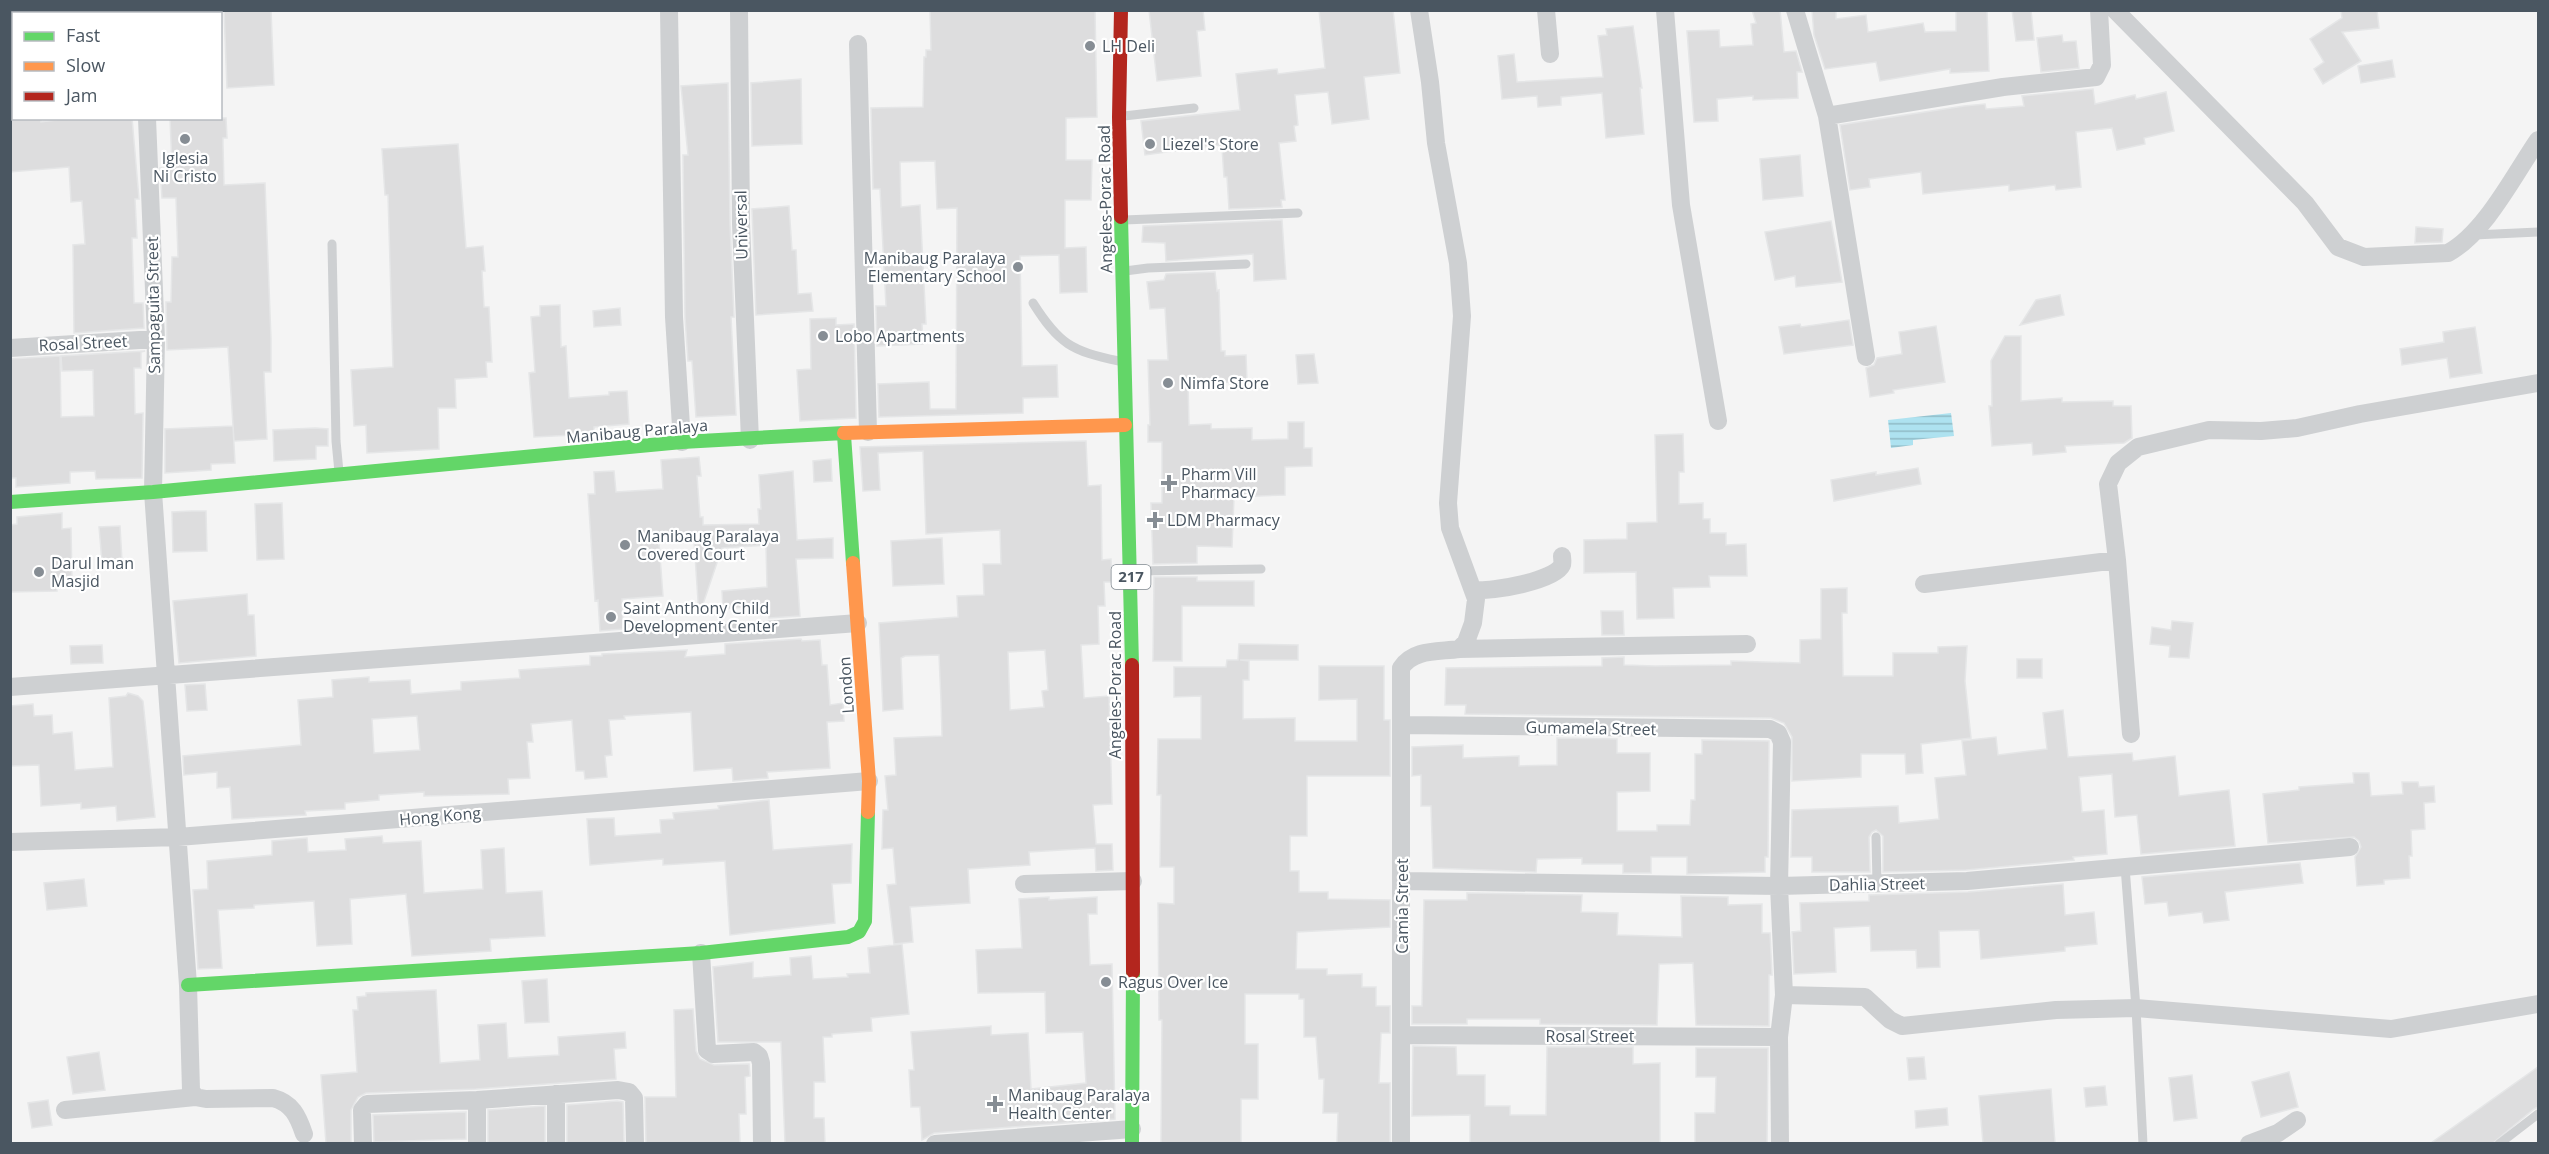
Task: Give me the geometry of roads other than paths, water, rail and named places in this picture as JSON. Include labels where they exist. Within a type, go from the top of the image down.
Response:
[{"type":"street","points":[[669,10],[674,317],[682,442]]},
{"type":"street","name":"Universal","points":[[739,10],[741,224],[750,440]]},
{"type":"street","name":"Angeles-Porac Road","points":[[1121,10],[1119,117],[1125,426],[1131,571],[1132,1136]]},
{"type":"street","points":[[1419,10],[1436,143],[1458,263],[1462,316],[1448,503],[1449,528],[1475,590],[1476,599],[1473,623],[1466,642],[1459,650]]},
{"type":"street","points":[[1546,10],[1550,54]]},
{"type":"street","points":[[1665,10],[1681,205],[1718,421]]},
{"type":"street","points":[[1795,10],[1827,116],[1866,357]]},
{"type":"street","points":[[1827,116],[1995,89],[2096,77],[2102,65],[2098,10]]},
{"type":"street","points":[[2115,10],[2305,203],[2338,247],[2364,258],[2448,254],[2474,235],[2538,140]]},
{"type":"street","points":[[858,44],[868,432]]},
{"type":"street","name":"Sampaguita Street","points":[[147,120],[156,339],[153,492],[188,985],[191,1090],[195,1097]]},
{"type":"street","name":"Rosal Street","points":[[10,348],[156,339]]},
{"type":"street","points":[[2131,734],[2117,560],[2108,484],[2118,463],[2138,447],[2209,430],[2261,431],[2297,428],[2360,414],[2538,383]]},
{"type":"street","name":"Manibaug Paralaya","points":[[10,502],[153,492],[682,442],[868,432],[1125,426]]},
{"type":"street","name":"London","points":[[701,953],[848,937],[859,932],[865,921],[869,781],[844,435]]},
{"type":"street","points":[[1475,590],[1494,590],[1544,578],[1560,568],[1563,564],[1562,556]]},
{"type":"street","points":[[1924,584],[2117,560]]},
{"type":"street","points":[[10,687],[858,623]]},
{"type":"street","points":[[1459,650],[1747,644]]},
{"type":"street","name":"Camia Street","points":[[1401,1143],[1401,668],[1407,658],[1417,654],[1459,650]]},
{"type":"street","name":"Gumamela Street","points":[[1402,725],[1770,729],[1778,733],[1782,741],[1779,886]]},
{"type":"street","name":"Hong Kong","points":[[10,842],[178,837],[869,781]]},
{"type":"street","name":"Dahlia Street","points":[[1402,881],[1779,886],[1966,881],[2350,847]]},
{"type":"street","points":[[1024,884],[1133,880]]},
{"type":"street","points":[[1779,886],[1784,996],[1779,1037],[1780,1143]]},
{"type":"street","points":[[188,985],[701,953],[707,1050],[712,1054],[754,1052],[759,1056],[762,1143]]},
{"type":"street","points":[[1784,996],[1865,997],[1890,1020],[1902,1026],[2056,1010],[2136,1008],[2391,1029],[2538,1004]]},
{"type":"street","name":"Rosal Street","points":[[1401,1035],[1779,1037]]},
{"type":"street","points":[[363,1143],[362,1110],[368,1104],[477,1100],[618,1090],[628,1092],[634,1098],[635,1143]]},
{"type":"street","points":[[556,1094],[556,1143]]},
{"type":"street","points":[[65,1110],[195,1097],[273,1098],[284,1101],[297,1114],[304,1134]]},
{"type":"street","points":[[477,1100],[477,1143]]},
{"type":"street","points":[[2249,1143],[2278,1133],[2297,1120]]},
{"type":"street","points":[[935,1143],[1132,1136]]},
{"type":"lane","points":[[1119,117],[1194,108]]},
{"type":"lane","points":[[1121,220],[1298,213]]},
{"type":"lane","points":[[2474,235],[2538,232]]},
{"type":"lane","points":[[332,244],[336,441],[339,475]]},
{"type":"lane","points":[[1123,272],[1148,268],[1246,264]]},
{"type":"lane","points":[[1034,303],[1051,330],[1066,344],[1097,356],[1125,362]]},
{"type":"lane","points":[[1131,571],[1261,569]]},
{"type":"lane","points":[[1876,837],[1876,884]]},
{"type":"lane","points":[[2125,867],[2136,1008],[2143,1143]]},
{"type":"lane","points":[[2499,1143],[2538,1114]]},
{"type":"water","points":[[1951,413],[1954,436],[1913,440],[1913,445],[1891,448],[1888,420]]},
{"type":"place","name":"LH Deli","points":[[1090,46]]},
{"type":"place","name":"Iglesia Ni Cristo","points":[[185,139]]},
{"type":"place","name":"Liezel's Store","points":[[1150,144]]},
{"type":"place","name":"Manibaug Paralaya Elementary School","points":[[1018,267]]},
{"type":"place","name":"Lobo Apartments","points":[[823,336]]},
{"type":"place","name":"Nimfa Store","points":[[1168,383]]},
{"type":"place","name":"Pharm Vill Pharmacy","points":[[1169,483]]},
{"type":"place","name":"LDM Pharmacy","points":[[1155,520]]},
{"type":"place","name":"Manibaug Paralaya Covered Court","points":[[625,545]]},
{"type":"place","name":"Darul Iman Masjid","points":[[39,572]]},
{"type":"place","name":"Saint Anthony Child Development Center","points":[[611,617]]},
{"type":"place","name":"Ragus Over Ice","points":[[1106,982]]},
{"type":"place","name":"Manibaug Paralaya Health Center","points":[[995,1104]]}]
